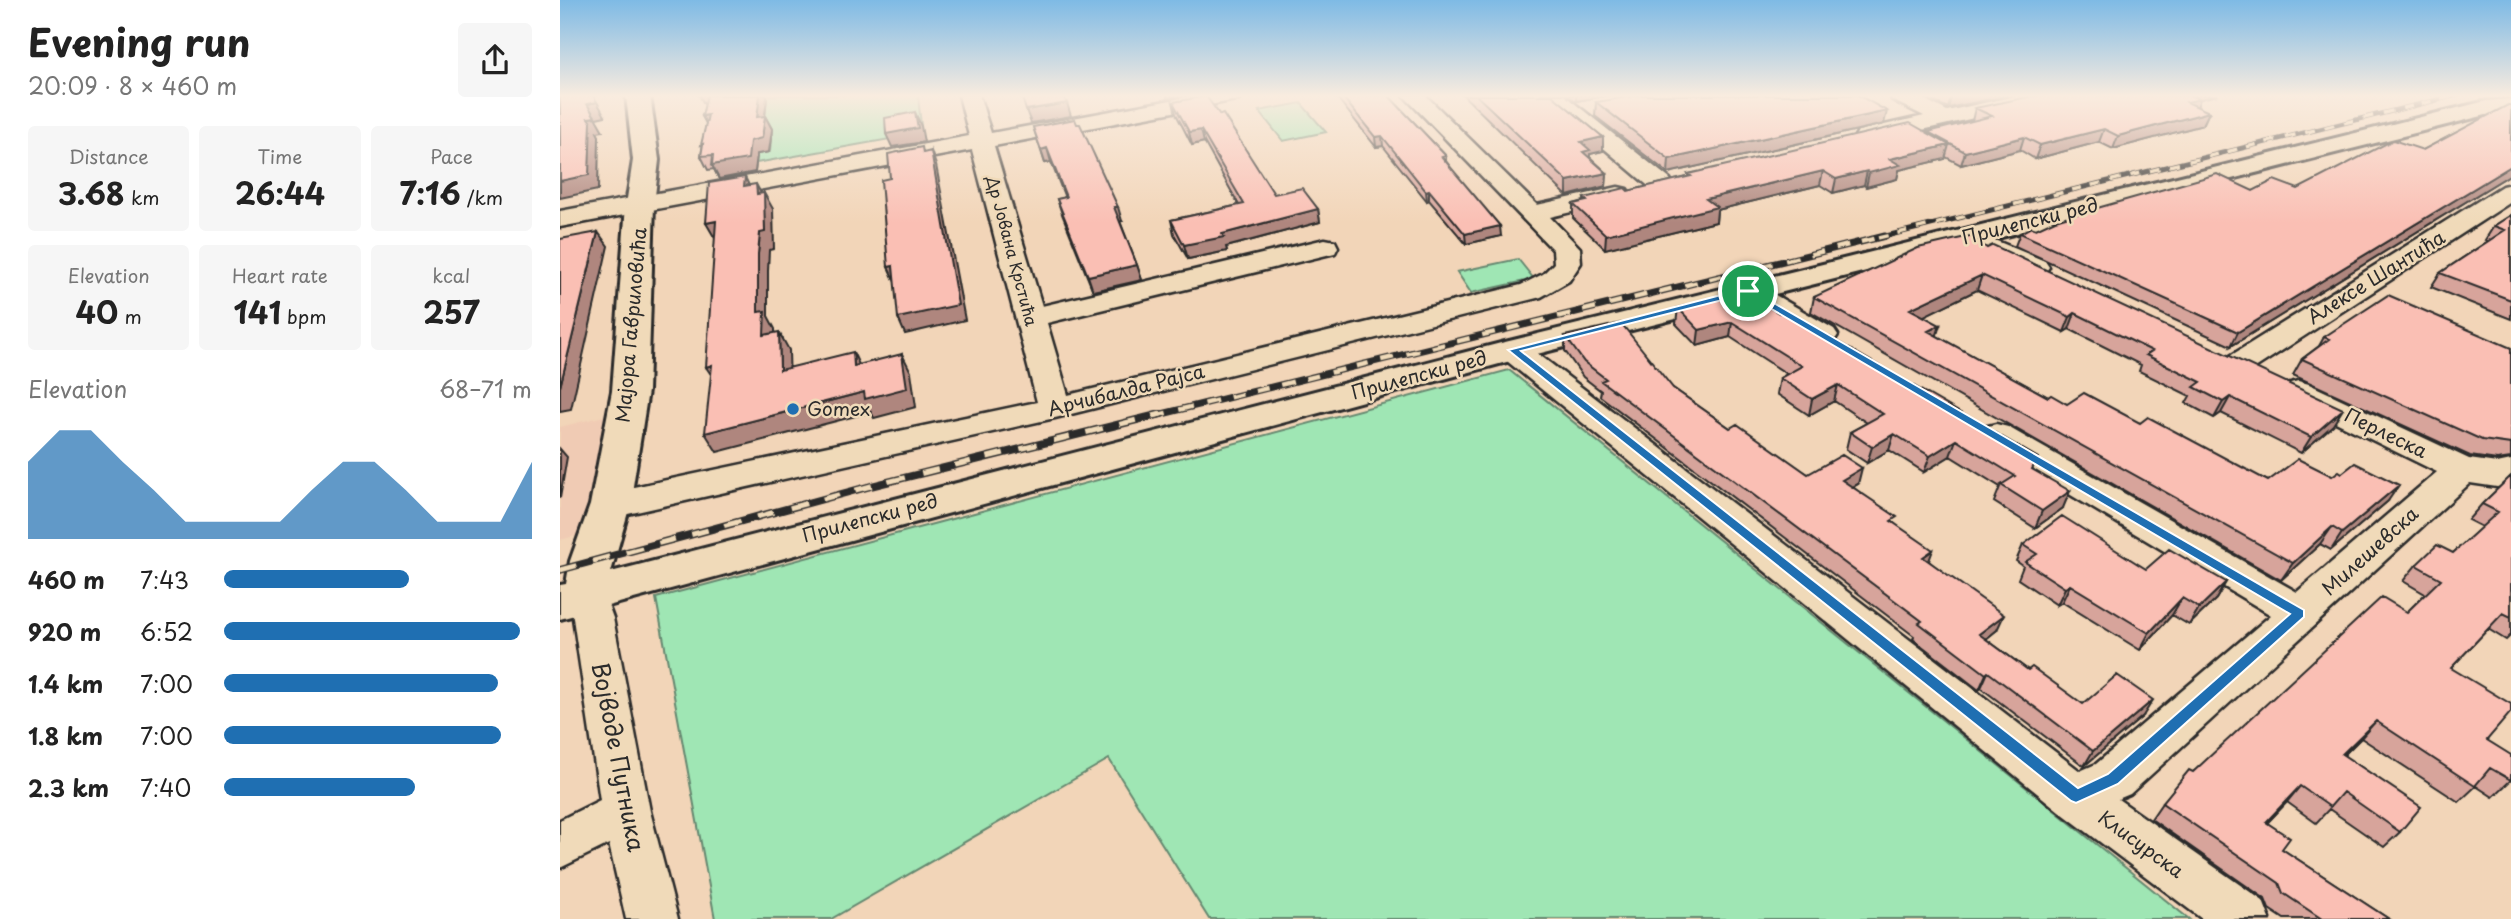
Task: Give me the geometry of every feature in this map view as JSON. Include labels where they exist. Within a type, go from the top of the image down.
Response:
[{"type":"street","name":"Мајора Гавриловића","points":[[573,598],[589,570],[610,505],[629,391],[640,205],[646,160],[643,138]]},
{"type":"street","name":"Др Јована Крстића","points":[[981,138],[1055,408]]},
{"type":"street","points":[[560,219],[999,138]]},
{"type":"street","points":[[1456,138],[1532,214],[1688,178]]},
{"type":"street","points":[[1605,138],[1661,184]]},
{"type":"street","points":[[1850,140],[1859,138]]},
{"type":"street","name":"Прилепски ред","points":[[573,598],[1513,350],[2366,138]]},
{"type":"street","name":"Алексе Шантића","points":[[2250,368],[2511,191]]},
{"type":"street","name":"Арчибалда Рајса","points":[[610,505],[1055,408],[1538,288],[1556,279],[1564,271],[1570,256],[1566,248],[1532,214]]},
{"type":"street","points":[[1968,237],[2057,278]]},
{"type":"street","points":[[1030,318],[1325,247]]},
{"type":"street","points":[[1748,291],[1846,348]]},
{"type":"street","name":"Клисурска","points":[[1513,350],[2076,796],[2244,919]]},
{"type":"street","name":"Перлеска","points":[[2250,368],[2462,470]]},
{"type":"street","points":[[1965,418],[2300,613]]},
{"type":"street","points":[[2462,470],[2497,475],[2511,472]]},
{"type":"street","name":"Милешевска","points":[[2076,796],[2113,779],[2462,470]]},
{"type":"street","name":"Војводе Путника","points":[[573,598],[652,919]]},
{"type":"street","points":[[560,845],[626,811]]},
{"type":"shaded area","points":[[612,414],[590,532],[560,540],[560,427]]},
{"type":"green space","points":[[771,138],[890,139],[756,163],[757,154],[770,152]]},
{"type":"green space","points":[[1518,259],[1534,279],[1471,293],[1457,272]]},
{"type":"green space","points":[[1509,370],[2189,919],[1209,919],[1109,759],[831,919],[715,919],[656,598]]},
{"type":"building","points":[[560,138],[590,138],[589,175],[560,181]]},
{"type":"building","points":[[703,138],[762,138],[750,141],[748,159],[712,165],[713,155],[701,156],[703,144],[701,145]]},
{"type":"building","points":[[1037,138],[1086,138],[1118,207],[1114,207],[1137,265],[1088,276],[1057,199],[1066,197],[1047,148],[1041,150]]},
{"type":"building","points":[[1206,138],[1238,138],[1274,194],[1302,188],[1318,209],[1222,234],[1224,237],[1184,245],[1171,220],[1244,204]]},
{"type":"building","points":[[1384,138],[1429,138],[1500,226],[1465,234],[1429,190],[1426,191]]},
{"type":"building","points":[[1521,138],[1599,138],[1581,142],[1590,150],[1583,152],[1607,173],[1567,181]]},
{"type":"building","points":[[1642,138],[1765,138],[1669,159]]},
{"type":"building","points":[[1845,138],[1936,138],[1949,145],[1890,159],[1900,165],[1869,173],[1867,171],[1836,179],[1823,171],[1706,199],[1717,207],[1606,235],[1573,204],[1587,201],[1584,198],[1625,188],[1628,191],[1691,176],[1688,174]]},
{"type":"building","points":[[1939,138],[2021,138],[1965,152]]},
{"type":"building","points":[[2026,138],[2068,138],[2040,145]]},
{"type":"building","points":[[2446,138],[2511,138],[2511,166],[2238,332],[2020,233],[2031,227],[2036,229],[2055,220],[2217,174],[2253,191],[2274,180],[2298,189],[2393,140],[2423,150]]},
{"type":"building","points":[[922,147],[923,153],[931,151],[958,305],[898,318],[893,266],[888,267],[881,180],[890,178],[888,154]]},
{"type":"building","points":[[745,177],[744,186],[756,184],[757,194],[764,193],[765,232],[760,233],[758,254],[758,312],[765,311],[764,335],[779,332],[780,370],[853,352],[854,366],[902,354],[907,388],[865,399],[864,392],[705,433],[712,365],[706,367],[716,221],[706,223],[709,183]]},
{"type":"building","points":[[2511,215],[2511,300],[2440,273],[2505,230],[2494,226]]},
{"type":"building","points":[[598,232],[560,387],[560,239]]},
{"type":"building","points":[[1970,236],[1987,248],[1993,245],[2343,409],[2311,437],[2230,397],[2223,402],[2194,387],[2201,382],[2146,355],[2152,351],[2075,313],[2070,317],[1982,275],[1910,309],[1940,325],[1928,331],[2048,397],[2051,395],[2067,404],[2084,393],[2140,423],[2148,417],[2268,481],[2298,459],[2332,476],[2339,471],[2342,473],[2355,463],[2399,485],[2342,533],[2332,527],[2293,563],[1814,297],[1918,248]]},
{"type":"building","points":[[1744,292],[1779,313],[1784,311],[2038,458],[2032,469],[2070,491],[2042,511],[2001,485],[2015,476],[1956,440],[1930,456],[1894,434],[1872,447],[1850,432],[1883,414],[1838,385],[1812,399],[1780,378],[1802,366],[1732,322],[1699,330],[1678,308]]},
{"type":"building","points":[[2388,295],[2511,348],[2511,444],[2482,440],[2302,359],[2329,339],[2324,337]]},
{"type":"building","points":[[1621,323],[1673,388],[1730,428],[1737,424],[1808,474],[1842,455],[1862,468],[1842,480],[1897,517],[1891,521],[1933,550],[1923,557],[2004,615],[1979,634],[2028,670],[2032,667],[2083,704],[2117,675],[2153,700],[2093,751],[1988,672],[1986,674],[1919,623],[1922,621],[1601,381],[1606,379],[1584,362],[1565,336]]},
{"type":"building","points":[[2511,476],[2511,617],[2503,613],[2451,668],[2511,704],[2511,712],[2487,740],[2511,755],[2511,780],[2490,768],[2475,786],[2376,721],[2342,754],[2421,807],[2400,832],[2343,792],[2330,807],[2300,786],[2266,822],[2290,838],[2282,849],[2389,919],[2322,919],[2283,893],[2279,883],[2162,803],[2189,770],[2193,772],[2382,597],[2407,612],[2441,579],[2416,565],[2437,545],[2453,553],[2498,512],[2482,504]]},
{"type":"building","points":[[2062,516],[2146,569],[2169,549],[2226,582],[2199,608],[2182,598],[2149,633],[2070,585],[2065,588],[2025,562],[2037,554],[2023,545]]},
{"type":"railway","points":[[1878,238],[2283,138]]},
{"type":"railway","points":[[1154,416],[1885,236]]},
{"type":"railway","points":[[560,570],[871,486],[1161,414]]},
{"type":"place","name":"Gomex","points":[[793,409]]},
{"type":"route","points":[[1748,291],[2300,613],[2113,779],[2076,796],[1513,350],[1748,291]]}]
